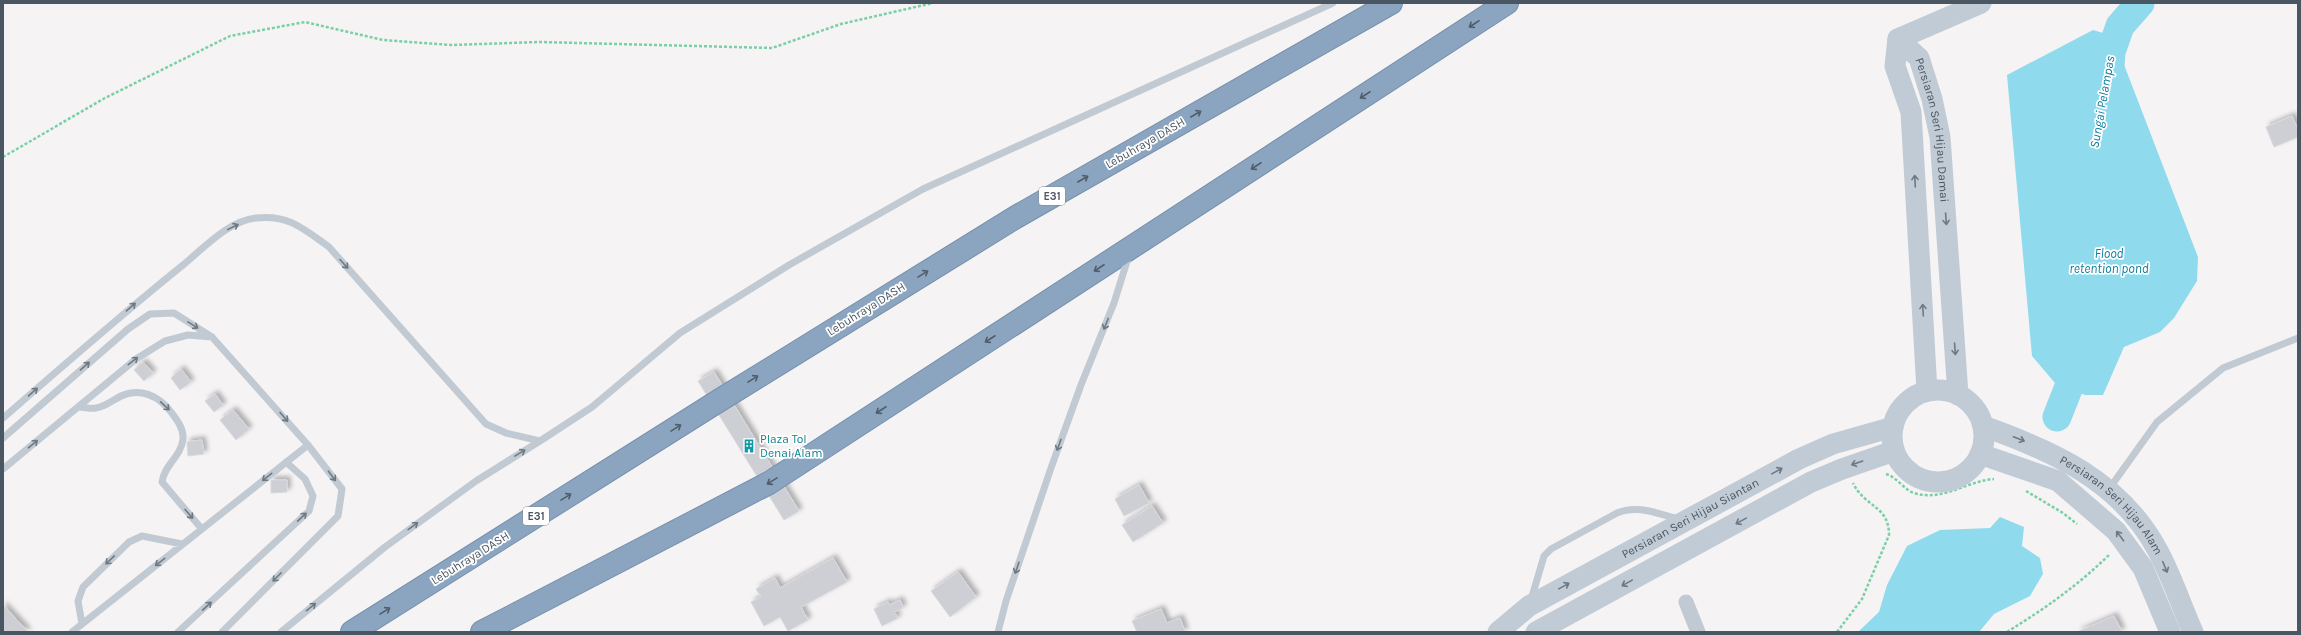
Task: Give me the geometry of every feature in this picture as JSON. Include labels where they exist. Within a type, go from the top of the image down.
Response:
[{"type":"highway","name":"Lebuhraya DASH","points":[[352,632],[720,400],[1010,221],[1391,3]]},
{"type":"highway","points":[[482,632],[769,483],[1507,3]]},
{"type":"street","points":[[1898,39],[1981,3]]},
{"type":"street","name":"Persiaran Seri Hijau Damai","points":[[1898,39],[1895,66],[1911,112],[1927,391]]},
{"type":"street","name":"Persiaran Seri Hijau Damai","points":[[1898,39],[1920,58],[1932,99],[1940,137],[1958,395]]},
{"type":"street","points":[[1943,390],[1958,395],[1969,403],[1978,413],[1983,426],[1983,445],[1980,454],[1971,467],[1958,477],[1943,481],[1936,481],[1913,475],[1901,464],[1894,451],[1892,436],[1893,427],[1902,407],[1913,397],[1927,391],[1943,390]]},
{"type":"street","name":"Persiaran Seri Hijau Alam","points":[[1983,426],[2023,440],[2069,462],[2109,489],[2137,522],[2158,551],[2193,632]]},
{"type":"street","name":"Persiaran Seri Hijau Siantan","points":[[1498,632],[1529,606],[1799,458],[1833,444],[1893,427]]},
{"type":"street","points":[[1536,632],[1811,482],[1842,469],[1894,451]]},
{"type":"street","name":"Persiaran Seri Hijau Alam","points":[[1980,454],[2058,482],[2116,531],[2113,548],[2143,568],[2170,632]]},
{"type":"street","points":[[1686,602],[1698,632]]},
{"type":"lane","points":[[281,632],[391,543],[476,481],[592,407],[680,332],[789,265],[923,189],[1333,3]]},
{"type":"lane","points":[[3,418],[142,298],[230,228],[254,218],[277,217],[298,224],[329,247],[486,424],[506,433],[540,441]]},
{"type":"lane","points":[[998,632],[1006,601],[1049,475],[1081,385],[1114,303],[1132,247]]},
{"type":"lane","points":[[3,438],[128,329],[150,314],[174,313],[212,337],[308,445],[342,489],[338,516],[222,632]]},
{"type":"lane","points":[[3,469],[136,358],[165,341],[188,335],[212,337]]},
{"type":"lane","points":[[2109,489],[2157,422],[2223,368],[2298,338]]},
{"type":"lane","points":[[78,407],[97,408],[122,395],[136,392],[149,394],[167,406],[179,422],[183,438],[180,452],[163,473],[162,482],[201,528]]},
{"type":"lane","points":[[72,632],[201,528],[308,445]]},
{"type":"lane","points":[[178,632],[309,511],[313,496],[305,479],[286,462]]},
{"type":"lane","points":[[1529,606],[1544,556],[1551,549],[1597,523],[1627,508],[1637,508],[1685,521]]},
{"type":"lane","points":[[82,624],[78,601],[83,587],[129,542],[142,536],[182,544]]},
{"type":"path","points":[[3,157],[105,98],[230,36],[305,22],[383,40],[451,45],[540,42],[772,48],[841,24],[933,3]]},
{"type":"path","points":[[1881,474],[1888,475],[1913,493],[1937,496],[1982,480],[2001,479]]},
{"type":"path","points":[[1838,632],[1862,599],[1890,535],[1889,525],[1884,514],[1864,500],[1851,480]]},
{"type":"path","points":[[2020,487],[2063,513],[2082,528]]},
{"type":"path","points":[[2007,632],[2057,600],[2080,582],[2113,548]]},
{"type":"water","name":"Flood retention pond","points":[[2093,30],[2113,36],[2198,257],[2197,281],[2174,318],[2160,332],[2124,347],[2103,395],[2085,395],[2055,383],[2032,356],[2007,75]]},
{"type":"water","points":[[2000,517],[2024,527],[2022,546],[2040,558],[2043,574],[2030,596],[1994,614],[1979,632],[1858,632],[1879,612],[1887,585],[1907,546],[1940,530],[1990,528]]},
{"type":"building","points":[[2292,116],[2298,130],[2298,137],[2274,147],[2266,127]]},
{"type":"building","points":[[143,362],[153,373],[144,381],[134,370]]},
{"type":"building","points":[[181,369],[191,382],[180,390],[171,378]]},
{"type":"building","name":"Plaza Tol Denai Alam","points":[[714,372],[799,511],[784,520],[698,381]]},
{"type":"building","points":[[215,394],[223,405],[214,412],[205,401]]},
{"type":"building","points":[[233,410],[249,429],[236,440],[220,420]]},
{"type":"building","points":[[202,440],[204,454],[188,456],[187,442]]},
{"type":"building","points":[[271,480],[287,480],[287,492],[271,493]]},
{"type":"building","points":[[1139,485],[1149,503],[1124,516],[1115,499]]},
{"type":"building","points":[[1152,506],[1163,523],[1133,542],[1122,525]]},
{"type":"building","points":[[833,558],[847,582],[801,607],[808,620],[788,631],[780,617],[764,626],[751,602],[761,597],[756,589],[775,578],[780,588]]},
{"type":"building","points":[[958,572],[976,597],[950,617],[931,591]]},
{"type":"building","points":[[900,600],[903,608],[894,612],[898,618],[882,626],[874,609],[888,602],[889,605]]},
{"type":"building","points":[[3,605],[28,632],[3,632]]},
{"type":"building","points":[[1161,609],[1167,623],[1180,618],[1185,632],[1137,632],[1132,621]]},
{"type":"building","points":[[2114,616],[2122,632],[2077,632]]},
{"type":"waterway","name":"Sungai Pelampas","points":[[2109,79],[2111,52],[2120,26],[2140,3]]},
{"type":"waterway","name":"Sungai Pelampas","points":[[2057,417],[2083,351]]},
{"type":"place","name":"Plaza Tol Denai Alam","points":[[749,446]]}]
